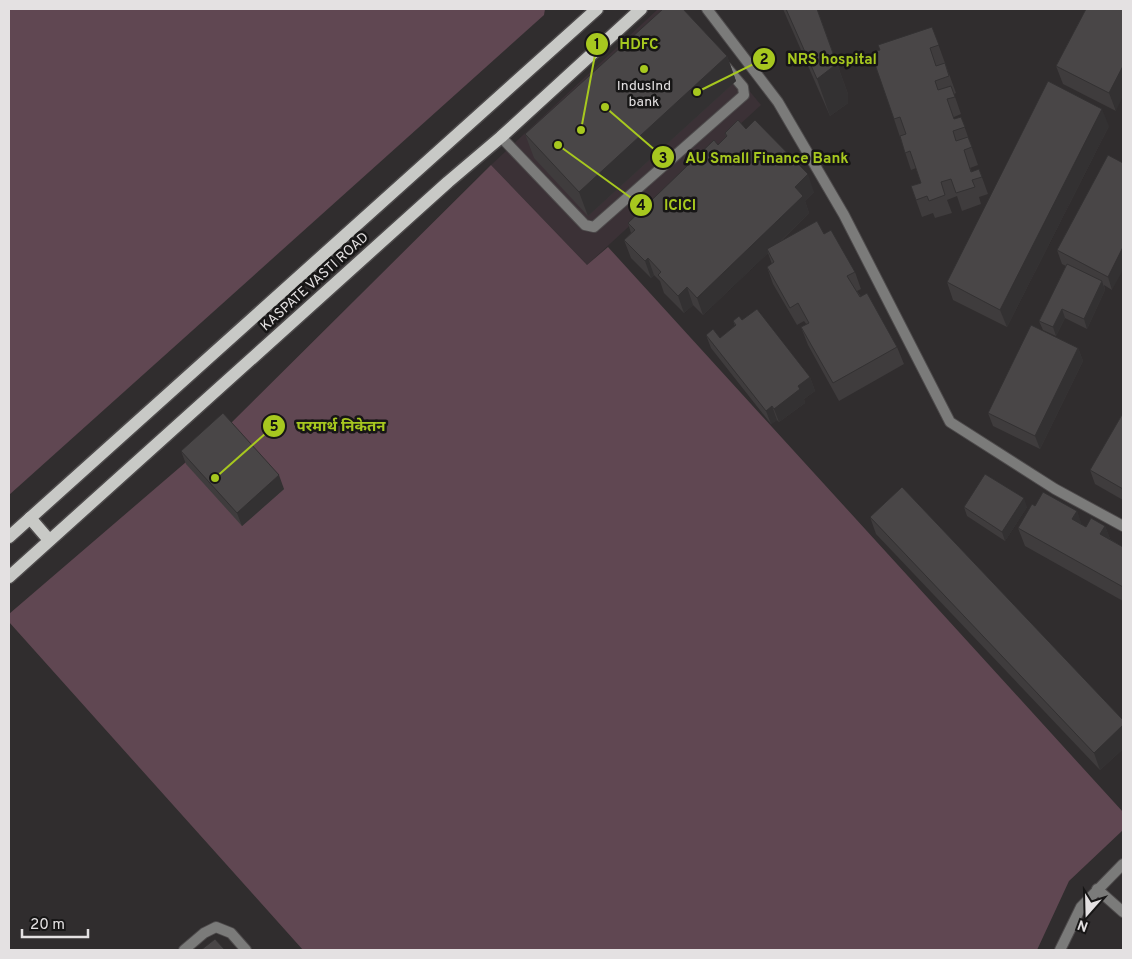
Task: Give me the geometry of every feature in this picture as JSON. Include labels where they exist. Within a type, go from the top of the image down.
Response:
[{"type":"main road","name":"KASPATE VASTI ROAD","points":[[9,537],[597,9]]},
{"type":"main road","name":"KASPATE VASTI ROAD","points":[[9,577],[448,182],[501,137],[641,9]]},
{"type":"main road","points":[[30,518],[50,540]]},
{"type":"street","points":[[707,9],[778,102],[844,215],[950,422],[1055,488],[1123,526]]},
{"type":"street","points":[[501,137],[585,225],[594,227],[744,95],[743,87],[720,59]]},
{"type":"street","points":[[1060,950],[1081,907],[1123,864]]},
{"type":"street","points":[[1098,889],[1123,912]]},
{"type":"street","points":[[184,950],[204,933],[216,928],[231,933],[246,950]]},
{"type":"shaded area","points":[[9,9],[545,9],[544,15],[9,495]]},
{"type":"shaded area","points":[[658,9],[682,9],[761,105],[587,265],[491,165]]},
{"type":"shaded area","points":[[491,165],[587,265],[608,247],[1123,812],[1123,830],[1069,881],[1037,950],[303,950],[9,622],[9,614],[228,426]]},
{"type":"building","points":[[663,9],[683,9],[727,56],[579,192],[525,134]]},
{"type":"building","points":[[786,9],[817,9],[834,56],[834,66],[817,79]]},
{"type":"building","points":[[1086,9],[1123,9],[1123,66],[1109,93],[1056,66]]},
{"type":"building","points":[[932,27],[939,45],[930,48],[936,66],[945,63],[949,76],[935,81],[938,90],[951,86],[955,97],[947,99],[954,119],[961,117],[965,127],[953,131],[956,141],[968,137],[972,147],[964,150],[971,172],[979,169],[982,177],[972,180],[975,187],[956,193],[951,179],[941,182],[945,195],[929,201],[927,196],[916,200],[911,186],[921,183],[910,151],[905,153],[900,136],[906,134],[900,117],[894,119],[871,53],[880,50],[878,45]]},
{"type":"building","points":[[1048,81],[1102,109],[1000,310],[947,282]]},
{"type":"building","points":[[738,120],[746,129],[755,120],[808,174],[795,187],[803,196],[697,298],[687,287],[678,296],[658,275],[661,272],[648,258],[645,261],[624,240],[635,230],[628,223],[714,140],[718,145],[727,136],[725,133]]},
{"type":"building","points":[[1108,155],[1123,163],[1123,247],[1108,277],[1057,250]]},
{"type":"building","points":[[817,221],[824,234],[831,230],[855,272],[847,276],[860,297],[867,293],[897,347],[833,383],[801,327],[809,323],[798,303],[790,308],[767,267],[774,262],[767,249]]},
{"type":"building","points":[[1067,264],[1102,281],[1084,319],[1062,309],[1053,327],[1039,321]]},
{"type":"building","points":[[757,309],[810,377],[798,386],[800,389],[774,409],[772,406],[766,411],[706,335],[713,329],[720,338],[736,325],[733,321],[739,316],[742,320]]},
{"type":"building","points":[[1031,325],[1078,348],[1035,436],[988,413]]},
{"type":"building","points":[[223,413],[279,475],[237,513],[181,451]]},
{"type":"building","points":[[1123,413],[1123,489],[1090,470]]},
{"type":"building","points":[[985,474],[1024,498],[1002,532],[964,507]]},
{"type":"building","points":[[902,487],[1123,720],[1123,725],[1094,753],[870,517]]},
{"type":"building","points":[[1043,492],[1077,511],[1072,519],[1086,527],[1091,518],[1105,526],[1100,534],[1123,547],[1123,587],[1018,528],[1032,504],[1035,506]]},
{"type":"building","points":[[215,939],[225,950],[201,950]]},
{"type":"place","name":"IndusInd bank","points":[[644,69]]},
{"type":"place","name":"NRS hospital","points":[[697,92]]},
{"type":"place","name":"AU Small Finance Bank","points":[[605,107]]},
{"type":"place","name":"HDFC","points":[[581,130]]},
{"type":"place","name":"ICICI","points":[[558,145]]},
{"type":"place","name":"परमार्थ निकेतन","points":[[215,478]]}]
